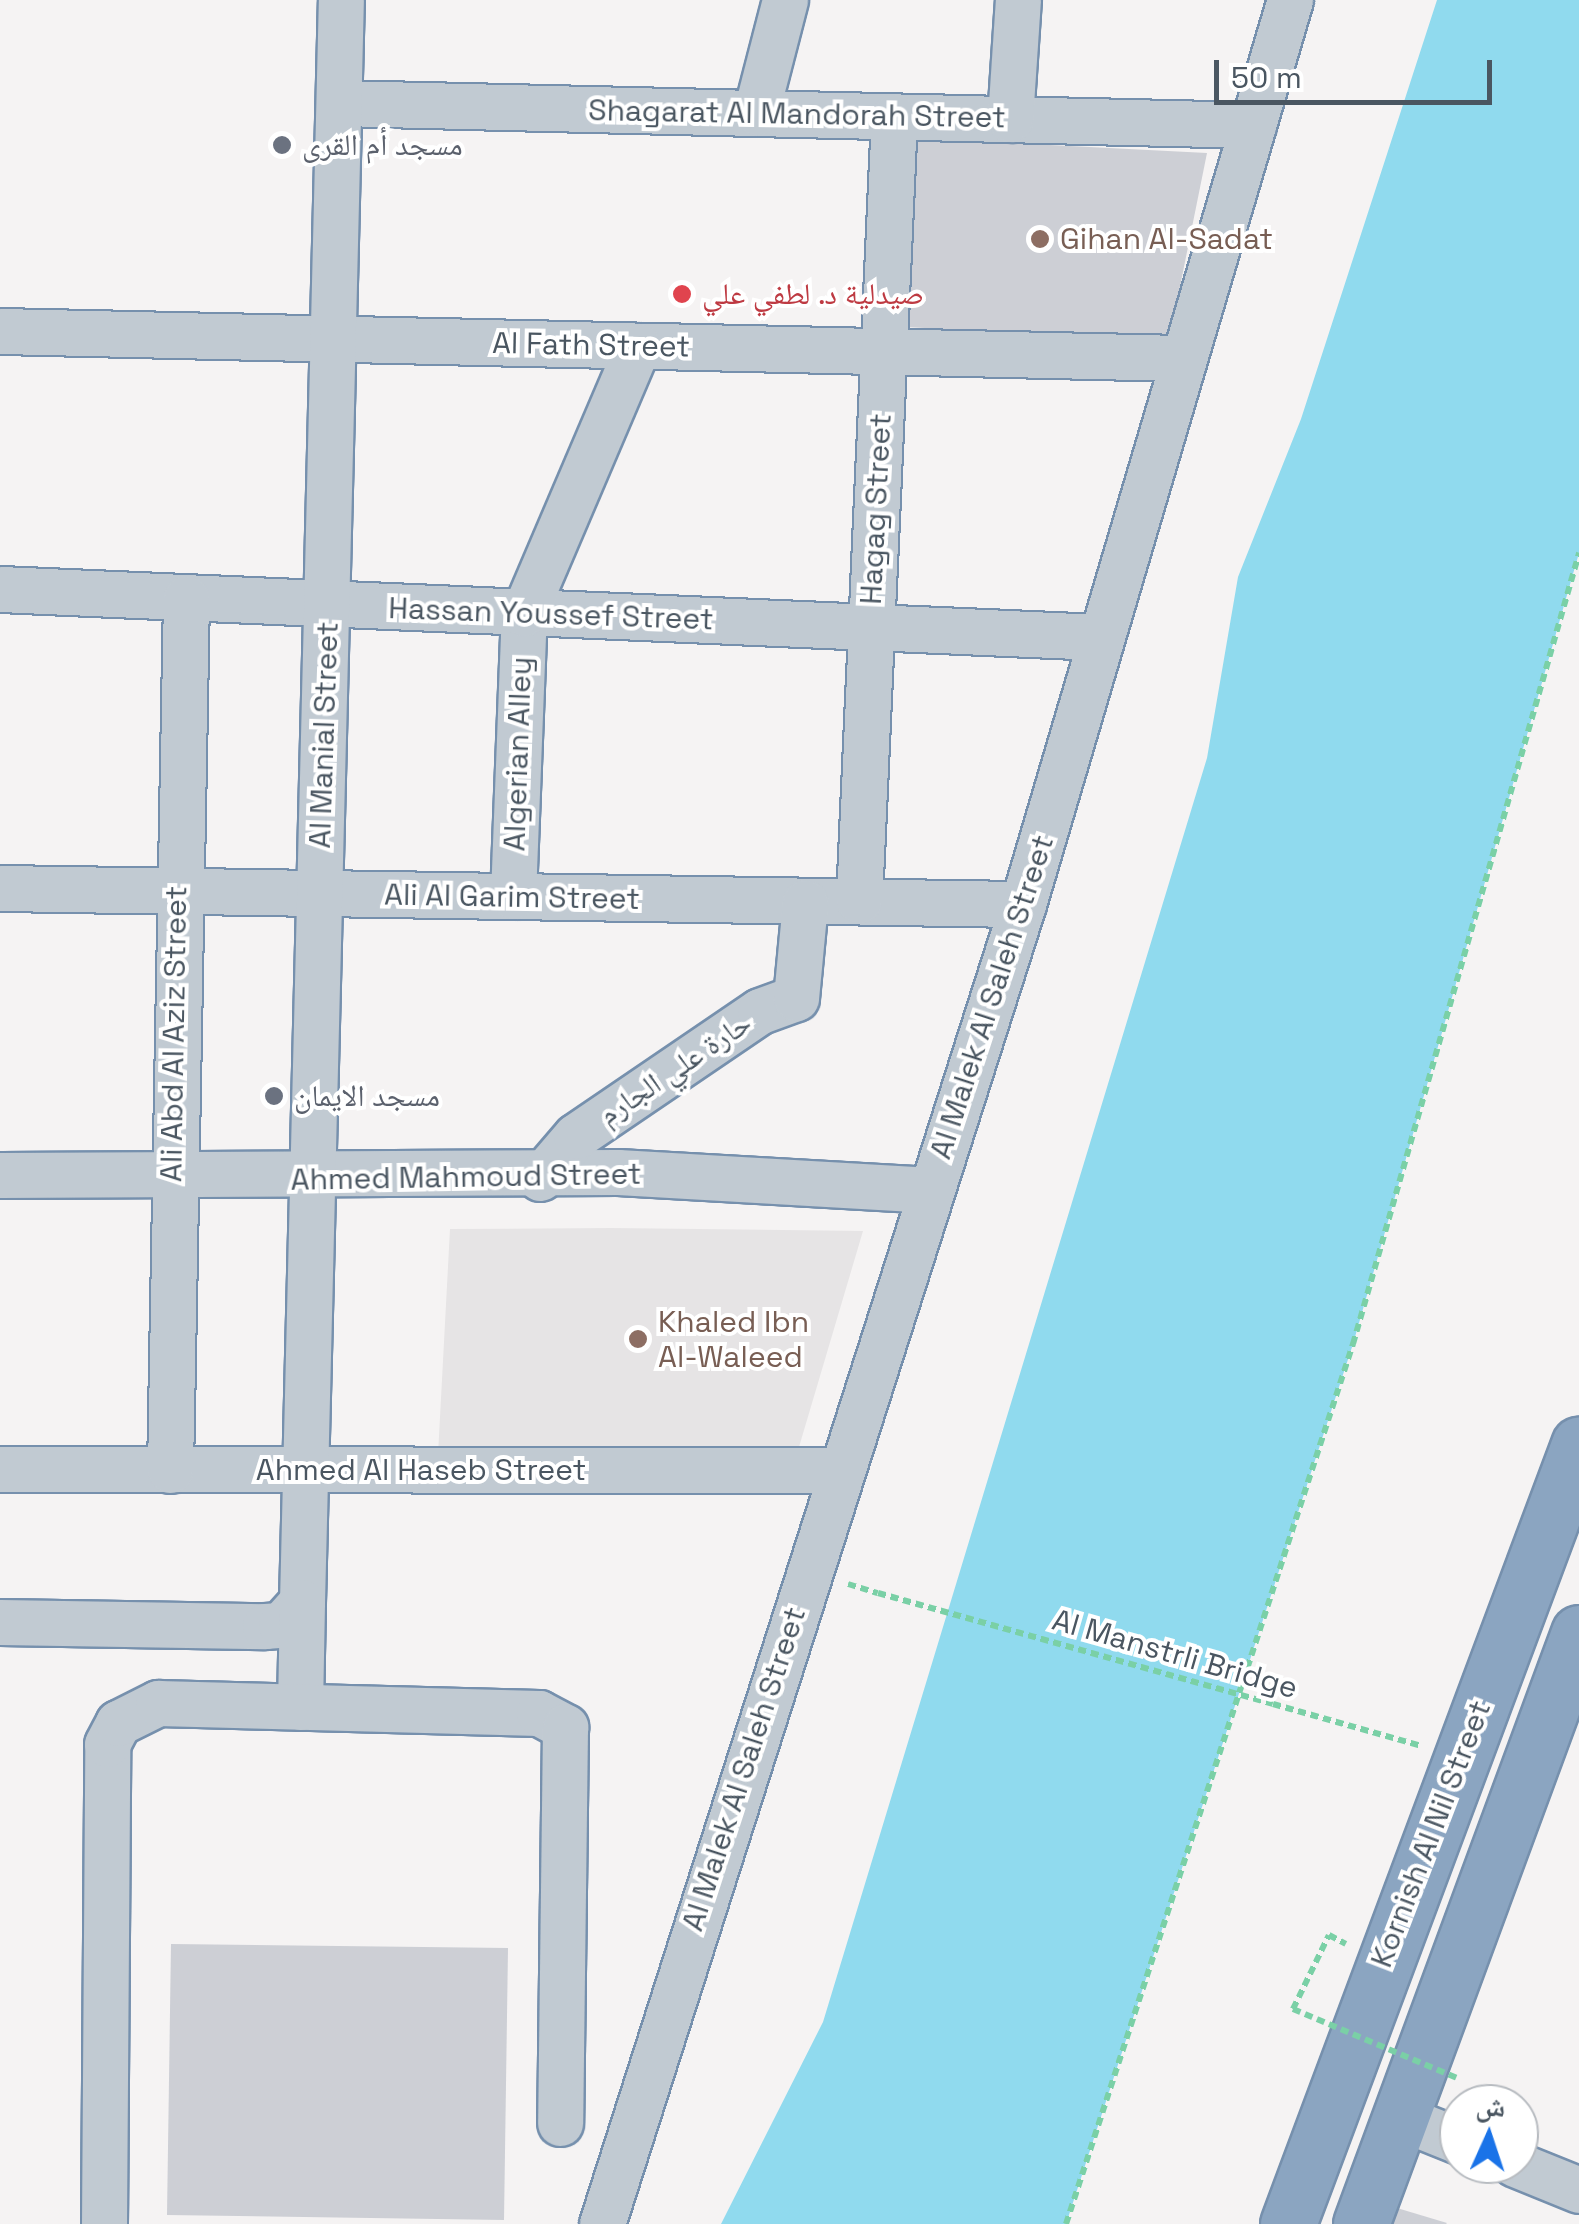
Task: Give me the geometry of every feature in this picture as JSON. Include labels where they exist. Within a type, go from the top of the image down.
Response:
[{"type":"highway","name":"Kornish Al Nil Street","points":[[1288,2224],[1579,1445]]},
{"type":"highway","points":[[1361,2224],[1579,1633]]},
{"type":"street","name":"Al Manial Street","points":[[300,1707],[342,0]]},
{"type":"street","points":[[756,112],[786,0]]},
{"type":"street","points":[[1010,118],[1018,0]]},
{"type":"street","name":"Al Malek Al Saleh Street","points":[[602,2224],[673,1988],[1023,904],[1290,0]]},
{"type":"street","name":"Shagarat Al Mandorah Street","points":[[340,103],[1253,124]]},
{"type":"street","name":"Hagag Street","points":[[859,900],[894,117]]},
{"type":"street","name":"Al Fath Street","points":[[0,331],[1183,358]]},
{"type":"street","points":[[524,613],[638,346]]},
{"type":"street","name":"Hassan Youssef Street","points":[[0,589],[1101,638]]},
{"type":"street","name":"Ali Abd Al Aziz Street","points":[[170,1470],[175,891],[186,598]]},
{"type":"street","name":"Algerian Alley","points":[[513,896],[524,613]]},
{"type":"street","name":"Ali Al Garim Street","points":[[0,888],[1023,904]]},
{"type":"street","name":"حارة علي الجارم","points":[[540,1178],[576,1136],[760,1011],[796,998],[806,902]]},
{"type":"street","name":"Ahmed Mahmoud Street","points":[[0,1175],[311,1180],[540,1178],[618,1172],[931,1190]]},
{"type":"street","name":"Ahmed Al Haseb Street","points":[[0,1470],[842,1470]]},
{"type":"street","points":[[0,1622],[265,1626],[281,1624],[302,1602]]},
{"type":"street","points":[[104,2224],[108,1744],[118,1723],[158,1703],[539,1714],[565,1727],[560,2123]]},
{"type":"street","points":[[1399,2117],[1439,2133]]},
{"type":"street","points":[[1539,2174],[1579,2190]]},
{"type":"path","points":[[1066,2224],[1353,1344],[1579,552]]},
{"type":"path","name":"Al Manstrli Bridge","points":[[878,1594],[1460,1757]]},
{"type":"path","points":[[1329,1935],[1293,2009],[1458,2078]]},
{"type":"shaded area","name":"Khaled Ibn Al-Waleed","points":[[450,1229],[863,1231],[799,1447],[438,1455]]},
{"type":"water","points":[[1437,0],[1579,0],[1579,553],[1353,1344],[1066,2224],[721,2224],[823,2022],[1207,758],[1238,577],[1301,419]]},
{"type":"building","name":"Gihan Al-Sadat","points":[[897,137],[1207,153],[1169,341],[887,326]]},
{"type":"building","points":[[171,1944],[508,1948],[504,2220],[167,2215]]},
{"type":"building","points":[[1387,2205],[1447,2223],[1381,2224]]},
{"type":"place","name":"مسجد أم القرى","points":[[282,145]]},
{"type":"place","name":"Gihan Al-Sadat","points":[[1040,239]]},
{"type":"place","name":"صيدلية د. لطفي علي","points":[[682,294]]},
{"type":"place","name":"مسجد الايمان","points":[[274,1096]]},
{"type":"place","name":"Khaled Ibn Al-Waleed","points":[[638,1339]]}]
